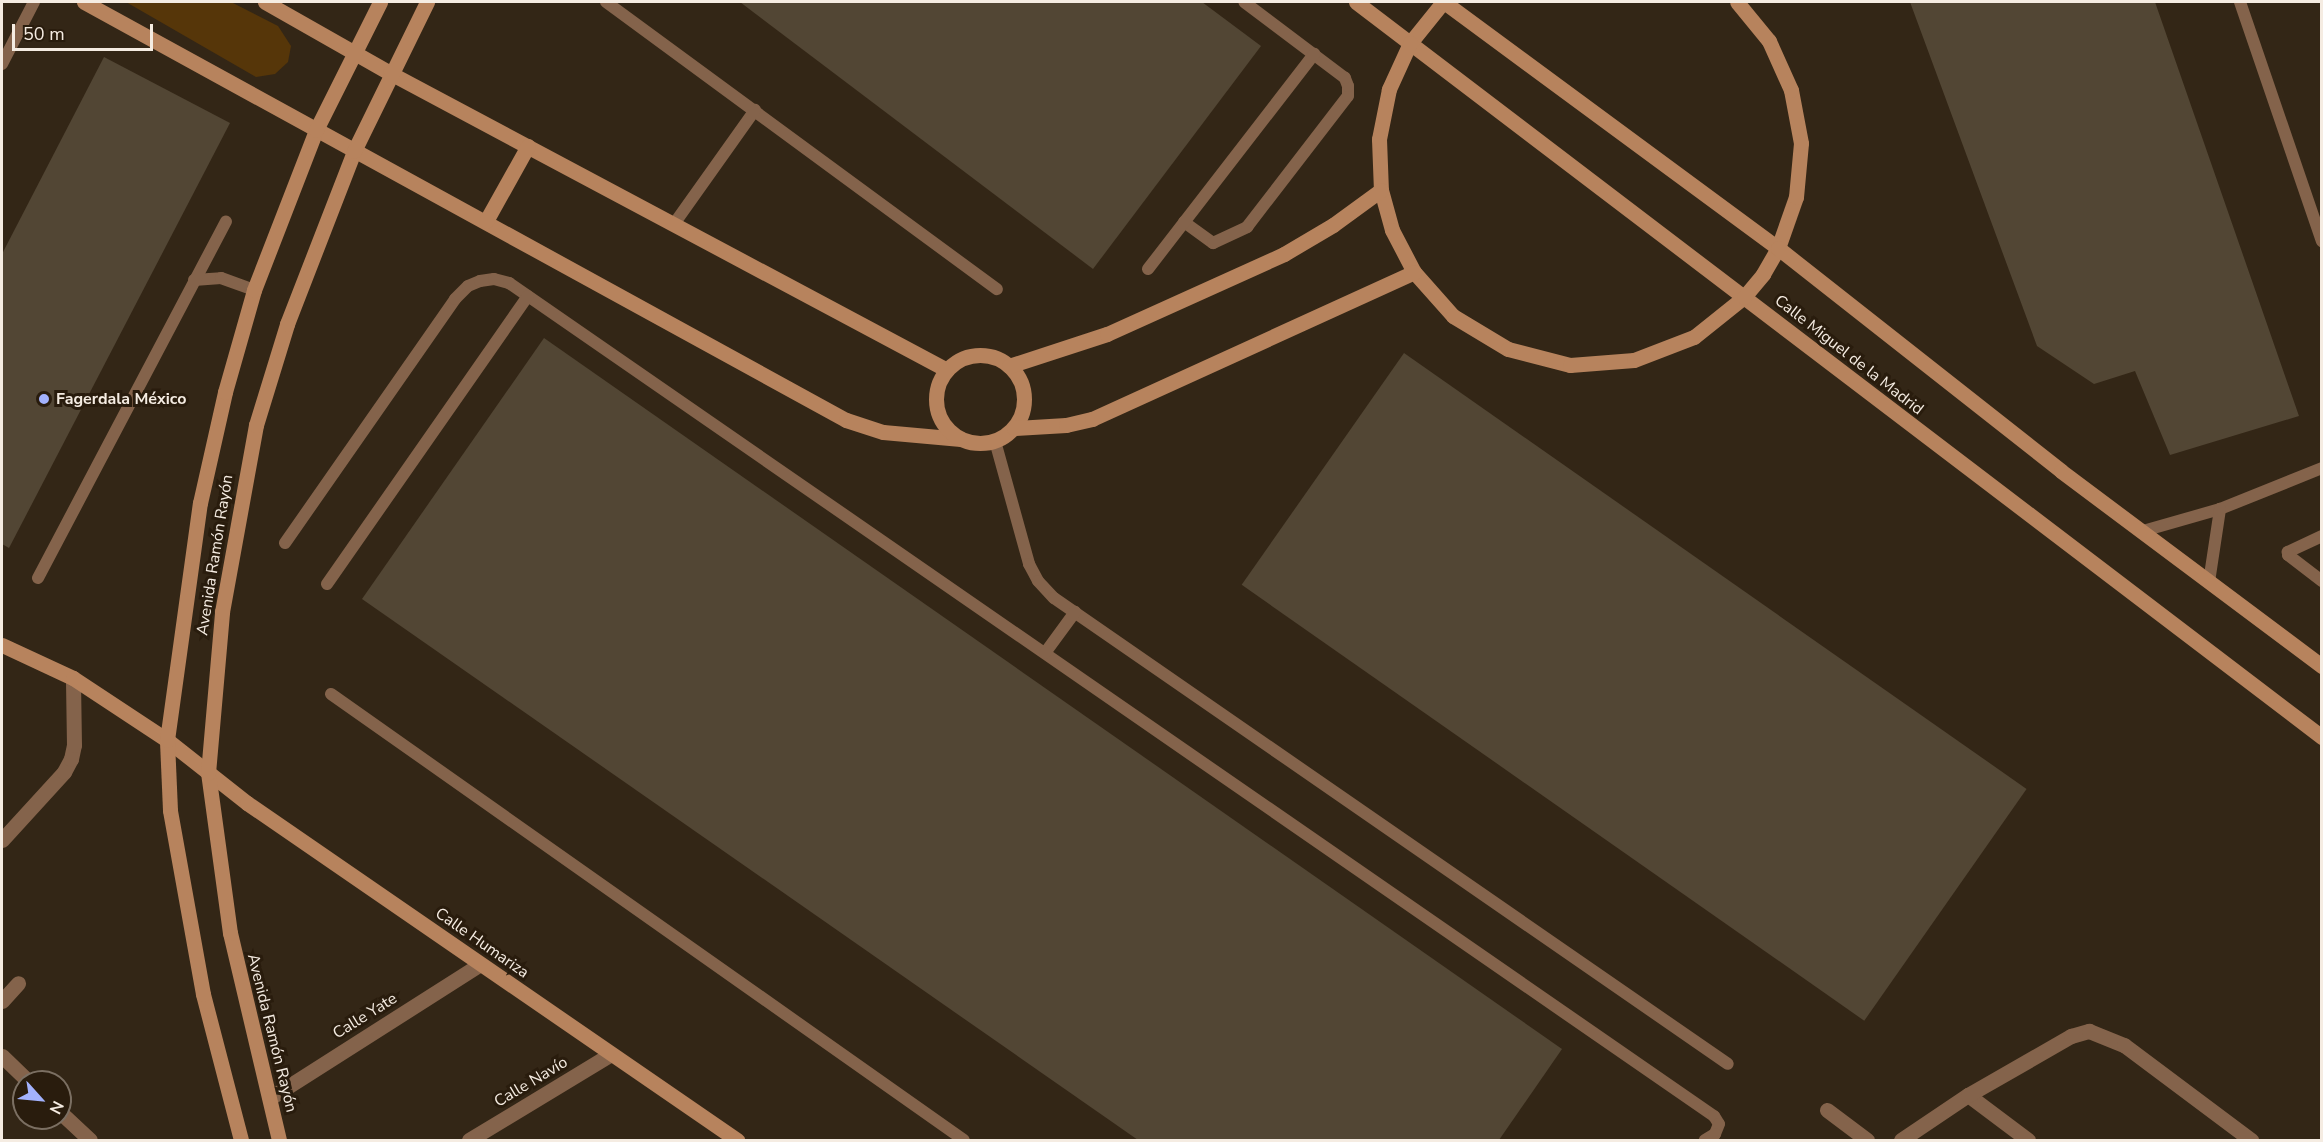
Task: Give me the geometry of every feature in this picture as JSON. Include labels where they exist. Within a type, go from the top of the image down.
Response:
[{"type":"main road","points":[[84,2],[862,427],[883,432],[984,443],[994,441],[1014,428],[1020,418],[1024,396],[1017,374],[1009,366],[989,356],[977,355],[956,362],[947,370],[937,391],[936,403],[944,424],[961,439]]},
{"type":"main road","points":[[265,2],[390,72],[947,370]]},
{"type":"main road","name":"Avenida Ramón Rayón","points":[[241,1140],[203,994],[170,810],[168,740],[208,459],[254,290],[316,130],[380,2]]},
{"type":"main road","name":"Avenida Ramón Rayón","points":[[279,1140],[230,933],[208,773],[222,612],[256,425],[286,324],[354,151],[390,72],[427,2]]},
{"type":"main road","name":"Calle Miguel de la Madrid","points":[[1356,2],[2322,737]]},
{"type":"main road","points":[[1737,2],[1769,41],[1791,90],[1801,143],[1796,197],[1778,248],[1763,274],[1744,297],[1694,337],[1654,353],[1634,360],[1570,364],[1508,349],[1453,316],[1414,272],[1392,230],[1381,190],[1379,139],[1389,89],[1410,43],[1444,2],[1778,248],[2061,471],[2322,666]]},
{"type":"main road","points":[[486,220],[528,146]]},
{"type":"main road","points":[[1009,366],[1107,334],[1284,254],[1333,225],[1381,190]]},
{"type":"main road","points":[[1014,428],[1066,425],[1092,420],[1414,272]]},
{"type":"main road","name":"Calle Humariza","points":[[2,645],[73,678],[168,740],[208,773],[480,964],[738,1140]]},
{"type":"street","points":[[2,840],[64,772],[71,759],[74,744],[73,678]]},
{"type":"street","name":"Calle Yate","points":[[270,1098],[480,964]]},
{"type":"street","points":[[2,1001],[18,983]]},
{"type":"street","points":[[1901,1140],[1968,1095],[2071,1036],[2089,1031],[2124,1045],[2251,1140]]},
{"type":"street","name":"Calle Navío","points":[[469,1140],[611,1054]]},
{"type":"street","points":[[2,1056],[17,1070]]},
{"type":"street","points":[[1968,1095],[2028,1140]]},
{"type":"street","points":[[1827,1110],[1867,1140]]},
{"type":"street","points":[[72,1123],[90,1140]]},
{"type":"lane","points":[[2,64],[34,2]]},
{"type":"lane","points":[[606,2],[997,289]]},
{"type":"lane","points":[[1184,222],[1213,243],[1252,222],[1348,96],[1345,78],[1244,2]]},
{"type":"lane","points":[[2240,2],[2322,241]]},
{"type":"lane","points":[[1148,269],[1314,54]]},
{"type":"lane","points":[[674,224],[755,110]]},
{"type":"lane","points":[[38,578],[226,221]]},
{"type":"lane","points":[[194,280],[221,278],[254,290]]},
{"type":"lane","points":[[285,543],[455,299],[468,286],[494,279],[509,283],[1713,1116],[1719,1124],[1715,1134],[1705,1140]]},
{"type":"lane","points":[[327,584],[528,296]]},
{"type":"lane","points":[[994,441],[1029,564],[1038,581],[1054,598],[1728,1064]]},
{"type":"lane","points":[[2143,531],[2220,508],[2322,468]]},
{"type":"lane","points":[[2209,582],[2220,508]]},
{"type":"lane","points":[[2322,536],[2288,552],[2288,555],[2322,581]]},
{"type":"lane","points":[[1045,653],[1075,612]]},
{"type":"lane","points":[[331,694],[964,1140]]},
{"type":"shaded area","points":[[126,2],[231,2],[278,26],[291,46],[288,62],[275,74],[256,77]]},
{"type":"building","points":[[740,2],[1202,2],[1261,46],[1093,269]]},
{"type":"building","points":[[1910,2],[2155,2],[2299,416],[2170,455],[2135,371],[2094,384],[2037,346]]},
{"type":"building","name":"Fagerdala México","points":[[104,57],[230,123],[9,548],[2,544],[2,254]]},
{"type":"building","points":[[544,338],[1562,1049],[1499,1140],[1138,1140],[362,599]]},
{"type":"building","points":[[1404,353],[2027,789],[1864,1021],[1242,585]]},
{"type":"place","name":"Fagerdala México","points":[[44,399]]}]
